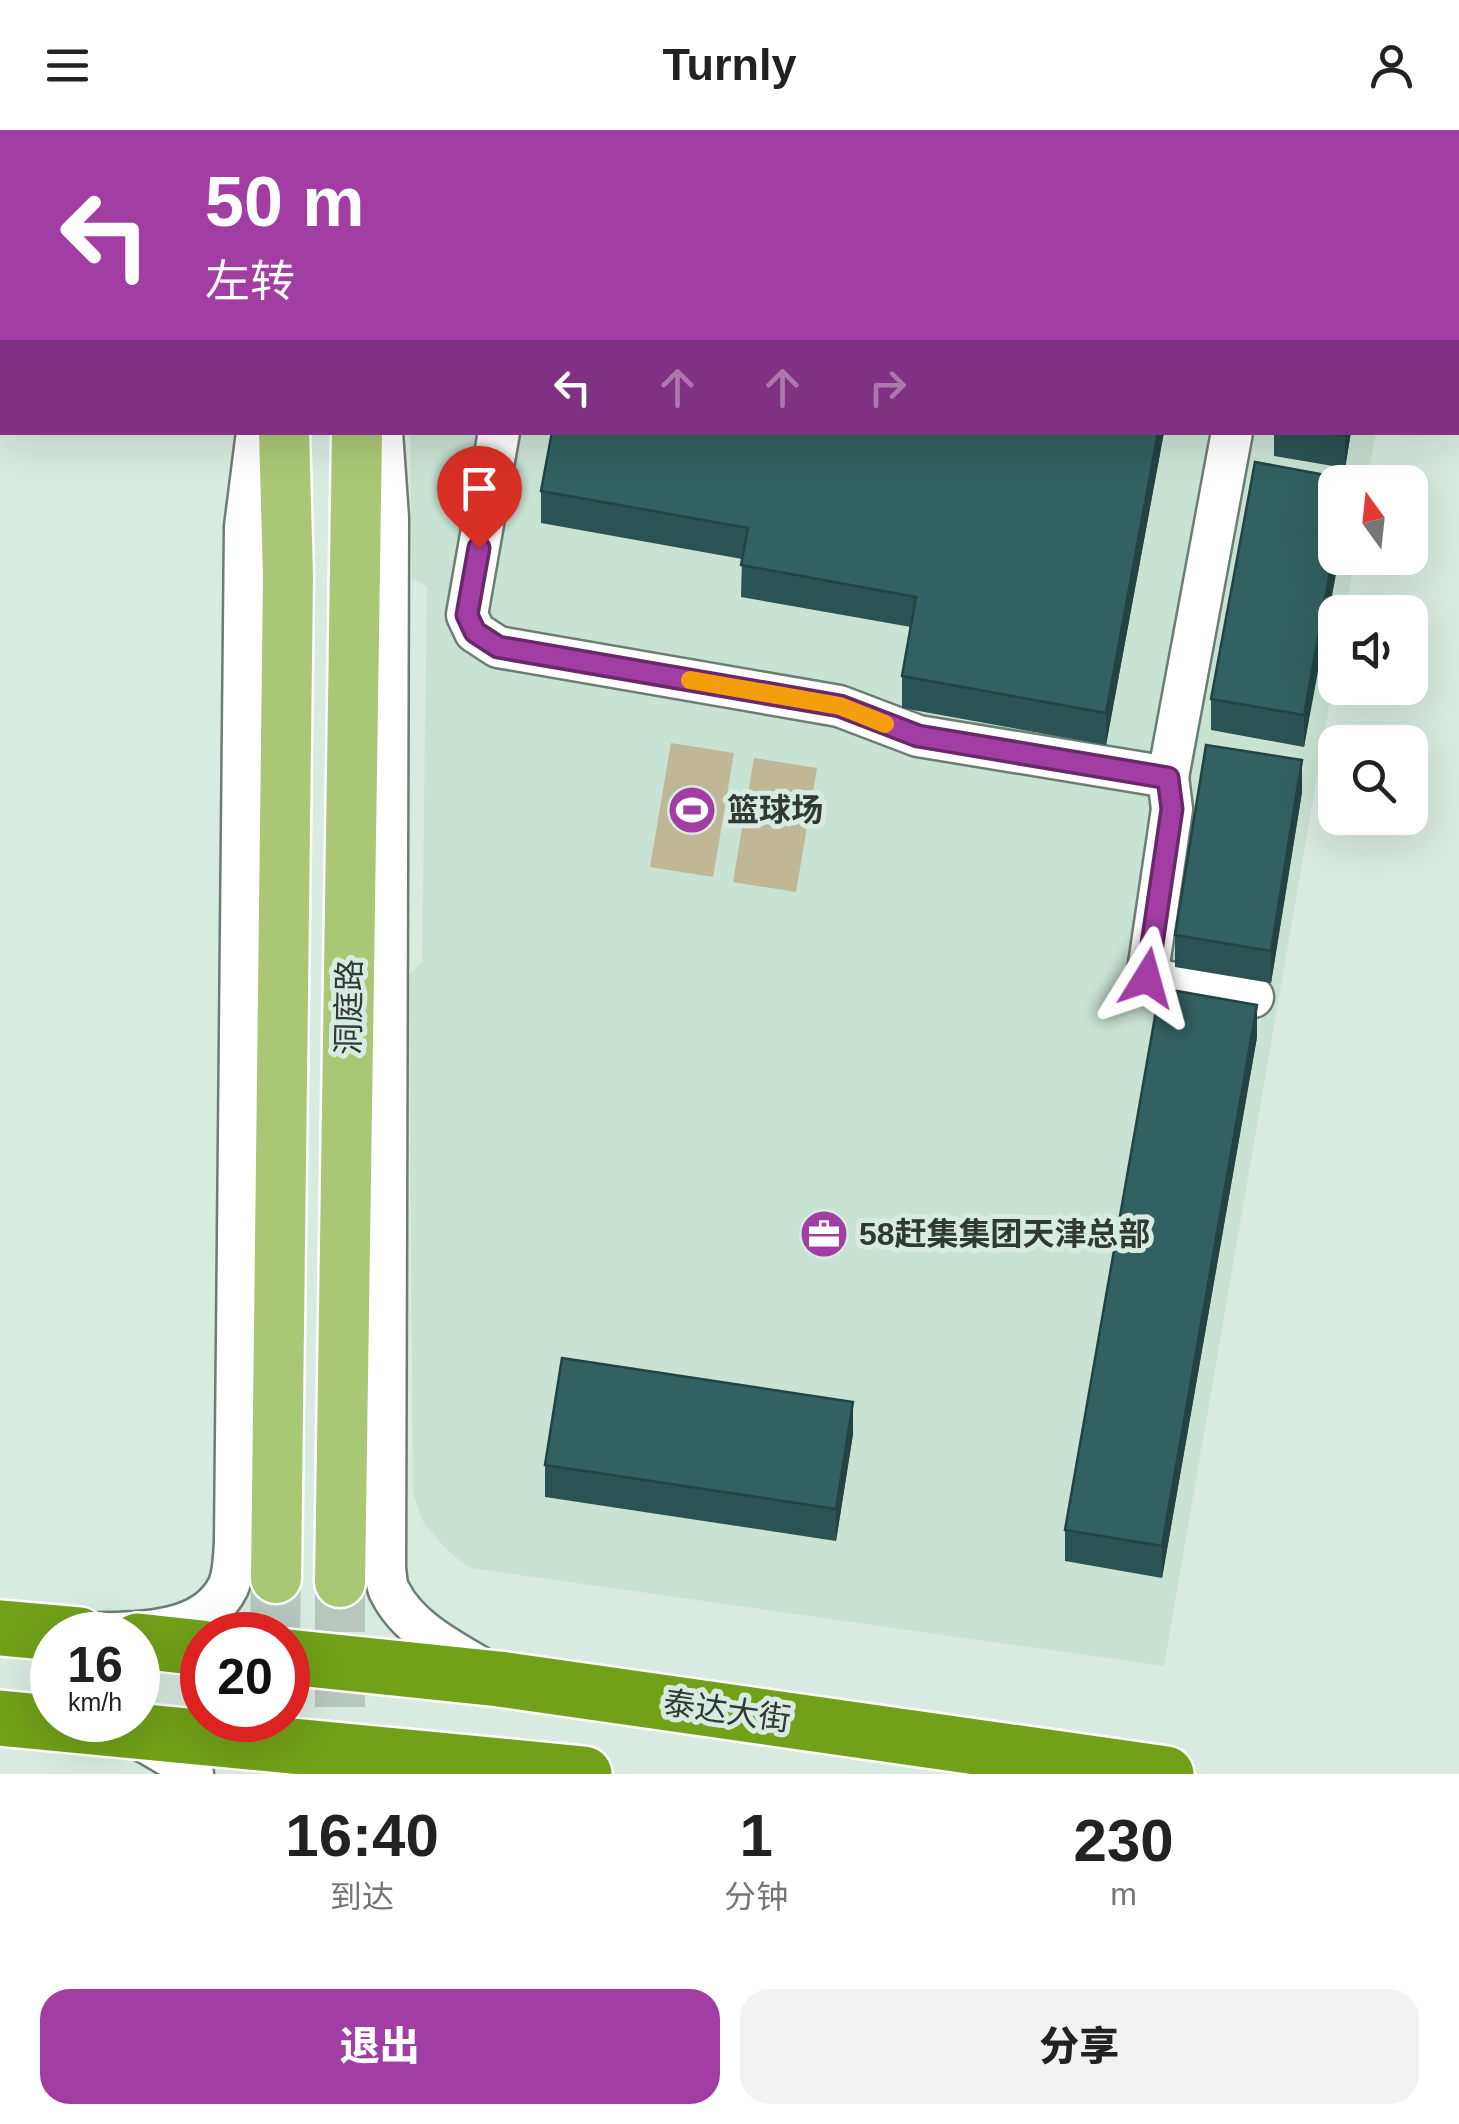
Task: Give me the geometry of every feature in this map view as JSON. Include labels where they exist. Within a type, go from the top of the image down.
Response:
[{"type":"highway","points":[[0,1628],[30,1630]]},
{"type":"highway","name":"泰达大街","points":[[310,1659],[499,1679],[1166,1774]]},
{"type":"highway","points":[[0,1718],[30,1720]]},
{"type":"highway","points":[[160,1732],[555,1772]]},
{"type":"main road","name":"洞庭路","points":[[276,1578],[288,576],[284,435]]},
{"type":"main road","name":"洞庭路","points":[[340,1582],[357,435]]},
{"type":"street","points":[[160,1628],[182,1624],[214,1609],[230,1584],[235,1542],[244,546],[257,435]]},
{"type":"street","points":[[382,435],[388,518],[385,1568],[388,1591],[412,1621],[499,1679]]},
{"type":"street","points":[[499,435],[467,615],[475,632],[498,647],[840,706],[918,736],[1168,778]]},
{"type":"street","points":[[1231,435],[1168,778],[1172,809],[1147,978],[1253,997]]},
{"type":"street","points":[[147,1742],[193,1774]]},
{"type":"shaded area","name":"58赶集集团天津总部","points":[[410,435],[1376,435],[1370,465],[1318,465],[1318,575],[1352,575],[1348,595],[1318,595],[1318,705],[1329,705],[1326,725],[1318,725],[1318,770],[1164,1666],[470,1568],[448,1551],[423,1522],[413,1494],[409,975],[422,962],[427,587],[412,578]]},
{"type":"shaded area","name":"篮球场","points":[[671,743],[734,753],[713,877],[650,867]]},
{"type":"shaded area","name":"篮球场","points":[[754,758],[817,768],[796,892],[733,882]]},
{"type":"building","points":[[551,435],[1157,435],[1106,713],[902,676],[916,597],[741,565],[748,528],[541,491]]},
{"type":"building","points":[[1255,462],[1318,474],[1318,575],[1330,575],[1326,595],[1318,595],[1318,638],[1304,715],[1211,699]]},
{"type":"building","points":[[1206,745],[1302,760],[1271,951],[1175,935]]},
{"type":"building","points":[[1160,988],[1257,1005],[1162,1546],[1065,1530]]},
{"type":"building","points":[[562,1358],[853,1402],[836,1509],[545,1465]]},
{"type":"tunnel","points":[[275,1612],[276,1578]]},
{"type":"tunnel","points":[[340,1582],[340,1774]]},
{"type":"slow traffic","points":[[690,680],[840,706],[885,724]]},
{"type":"place","name":"篮球场","points":[[692,810]]},
{"type":"place","name":"58赶集集团天津总部","points":[[824,1234]]},
{"type":"route","points":[[479,548],[467,615],[475,632],[498,647],[840,706],[918,736],[1168,778],[1172,809],[1147,978]]}]
